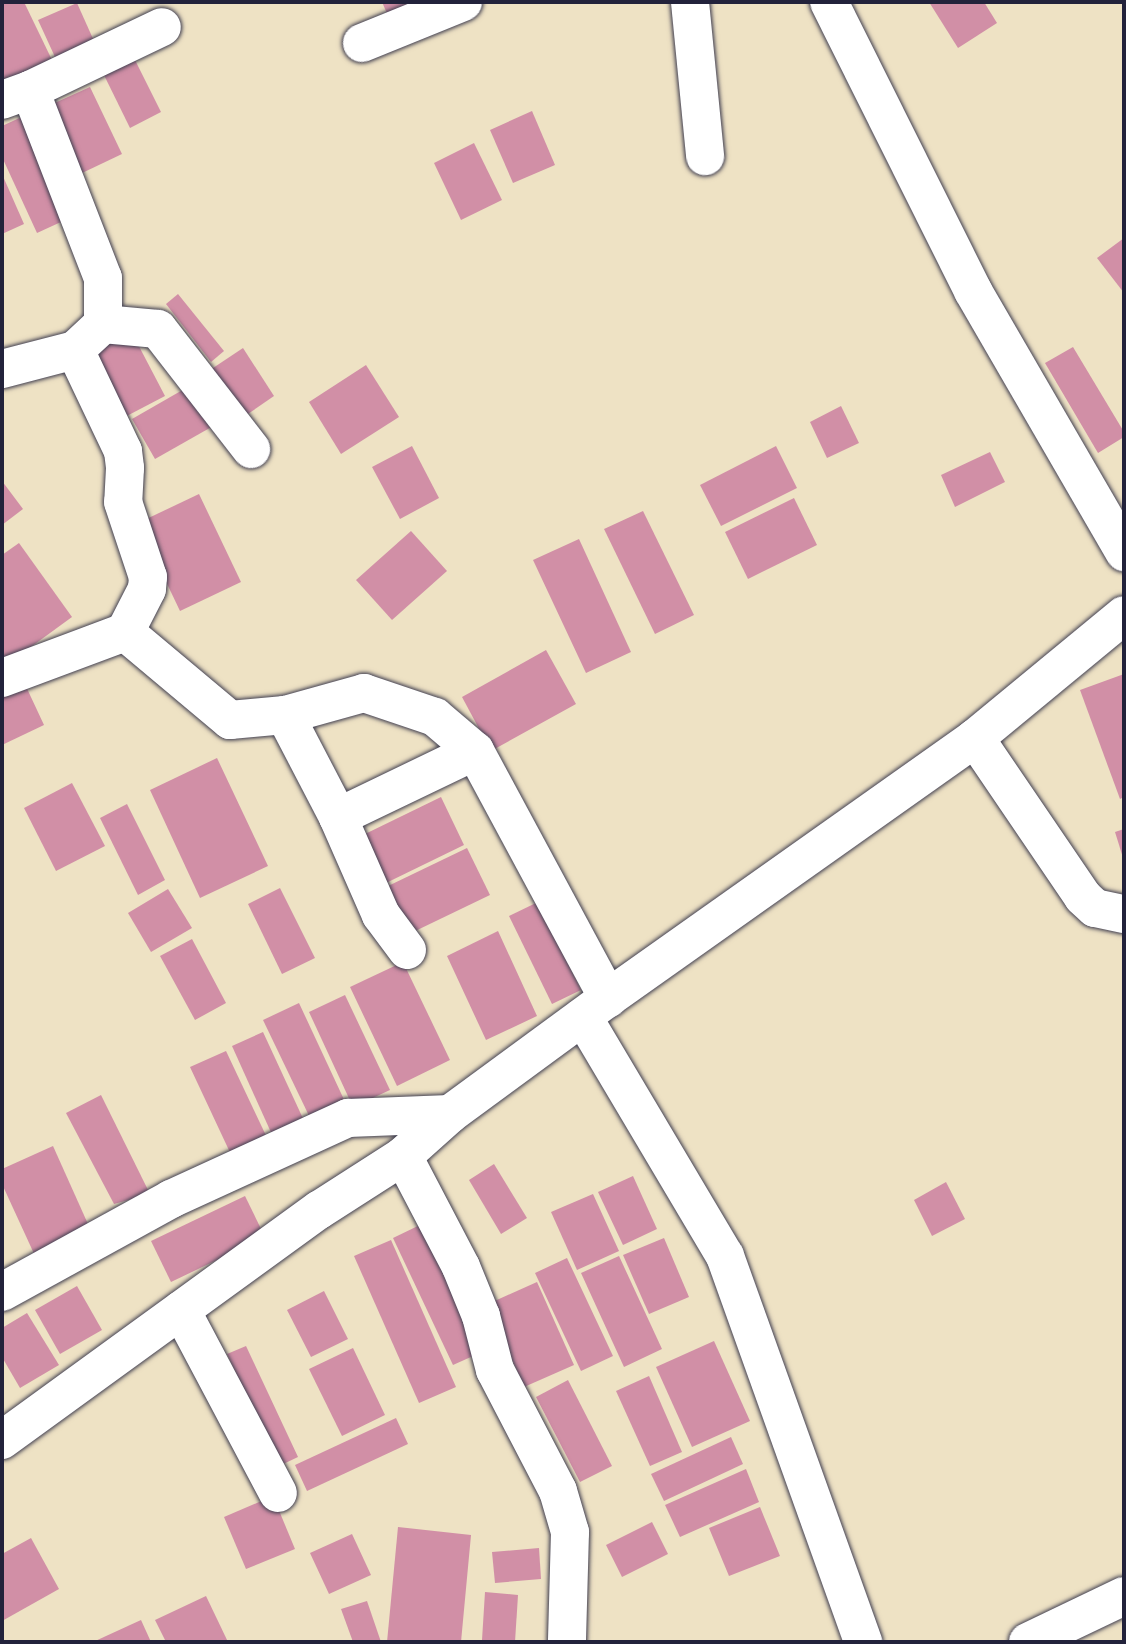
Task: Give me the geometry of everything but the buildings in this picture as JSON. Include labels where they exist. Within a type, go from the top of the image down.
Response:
[{"type":"street","points":[[362,43],[463,2]]},
{"type":"street","points":[[690,2],[705,156]]},
{"type":"street","points":[[830,2],[973,291],[1124,552]]},
{"type":"street","points":[[2,369],[75,350],[103,324],[103,278],[16,95],[162,27]]},
{"type":"street","points":[[103,324],[158,329],[251,449]]},
{"type":"street","points":[[2,678],[125,632],[147,589],[148,577],[123,502],[122,451],[75,350]]},
{"type":"street","points":[[2,1440],[319,1210],[403,1156],[450,1114],[595,1008],[975,738],[1124,615]]},
{"type":"street","points":[[125,632],[230,720],[285,715],[364,693],[436,717],[475,751],[595,1008],[725,1256],[863,1642]]},
{"type":"street","points":[[285,715],[338,817],[381,915],[407,950]]},
{"type":"street","points":[[975,738],[1083,897],[1095,908],[1124,914]]},
{"type":"street","points":[[338,817],[475,751]]},
{"type":"street","points":[[2,1293],[171,1199],[348,1118],[450,1114]]},
{"type":"street","points":[[403,1156],[461,1267],[481,1316],[495,1370],[558,1491],[570,1532],[567,1642]]},
{"type":"street","points":[[181,1310],[278,1493]]},
{"type":"street","points":[[1028,1642],[1124,1596]]}]
